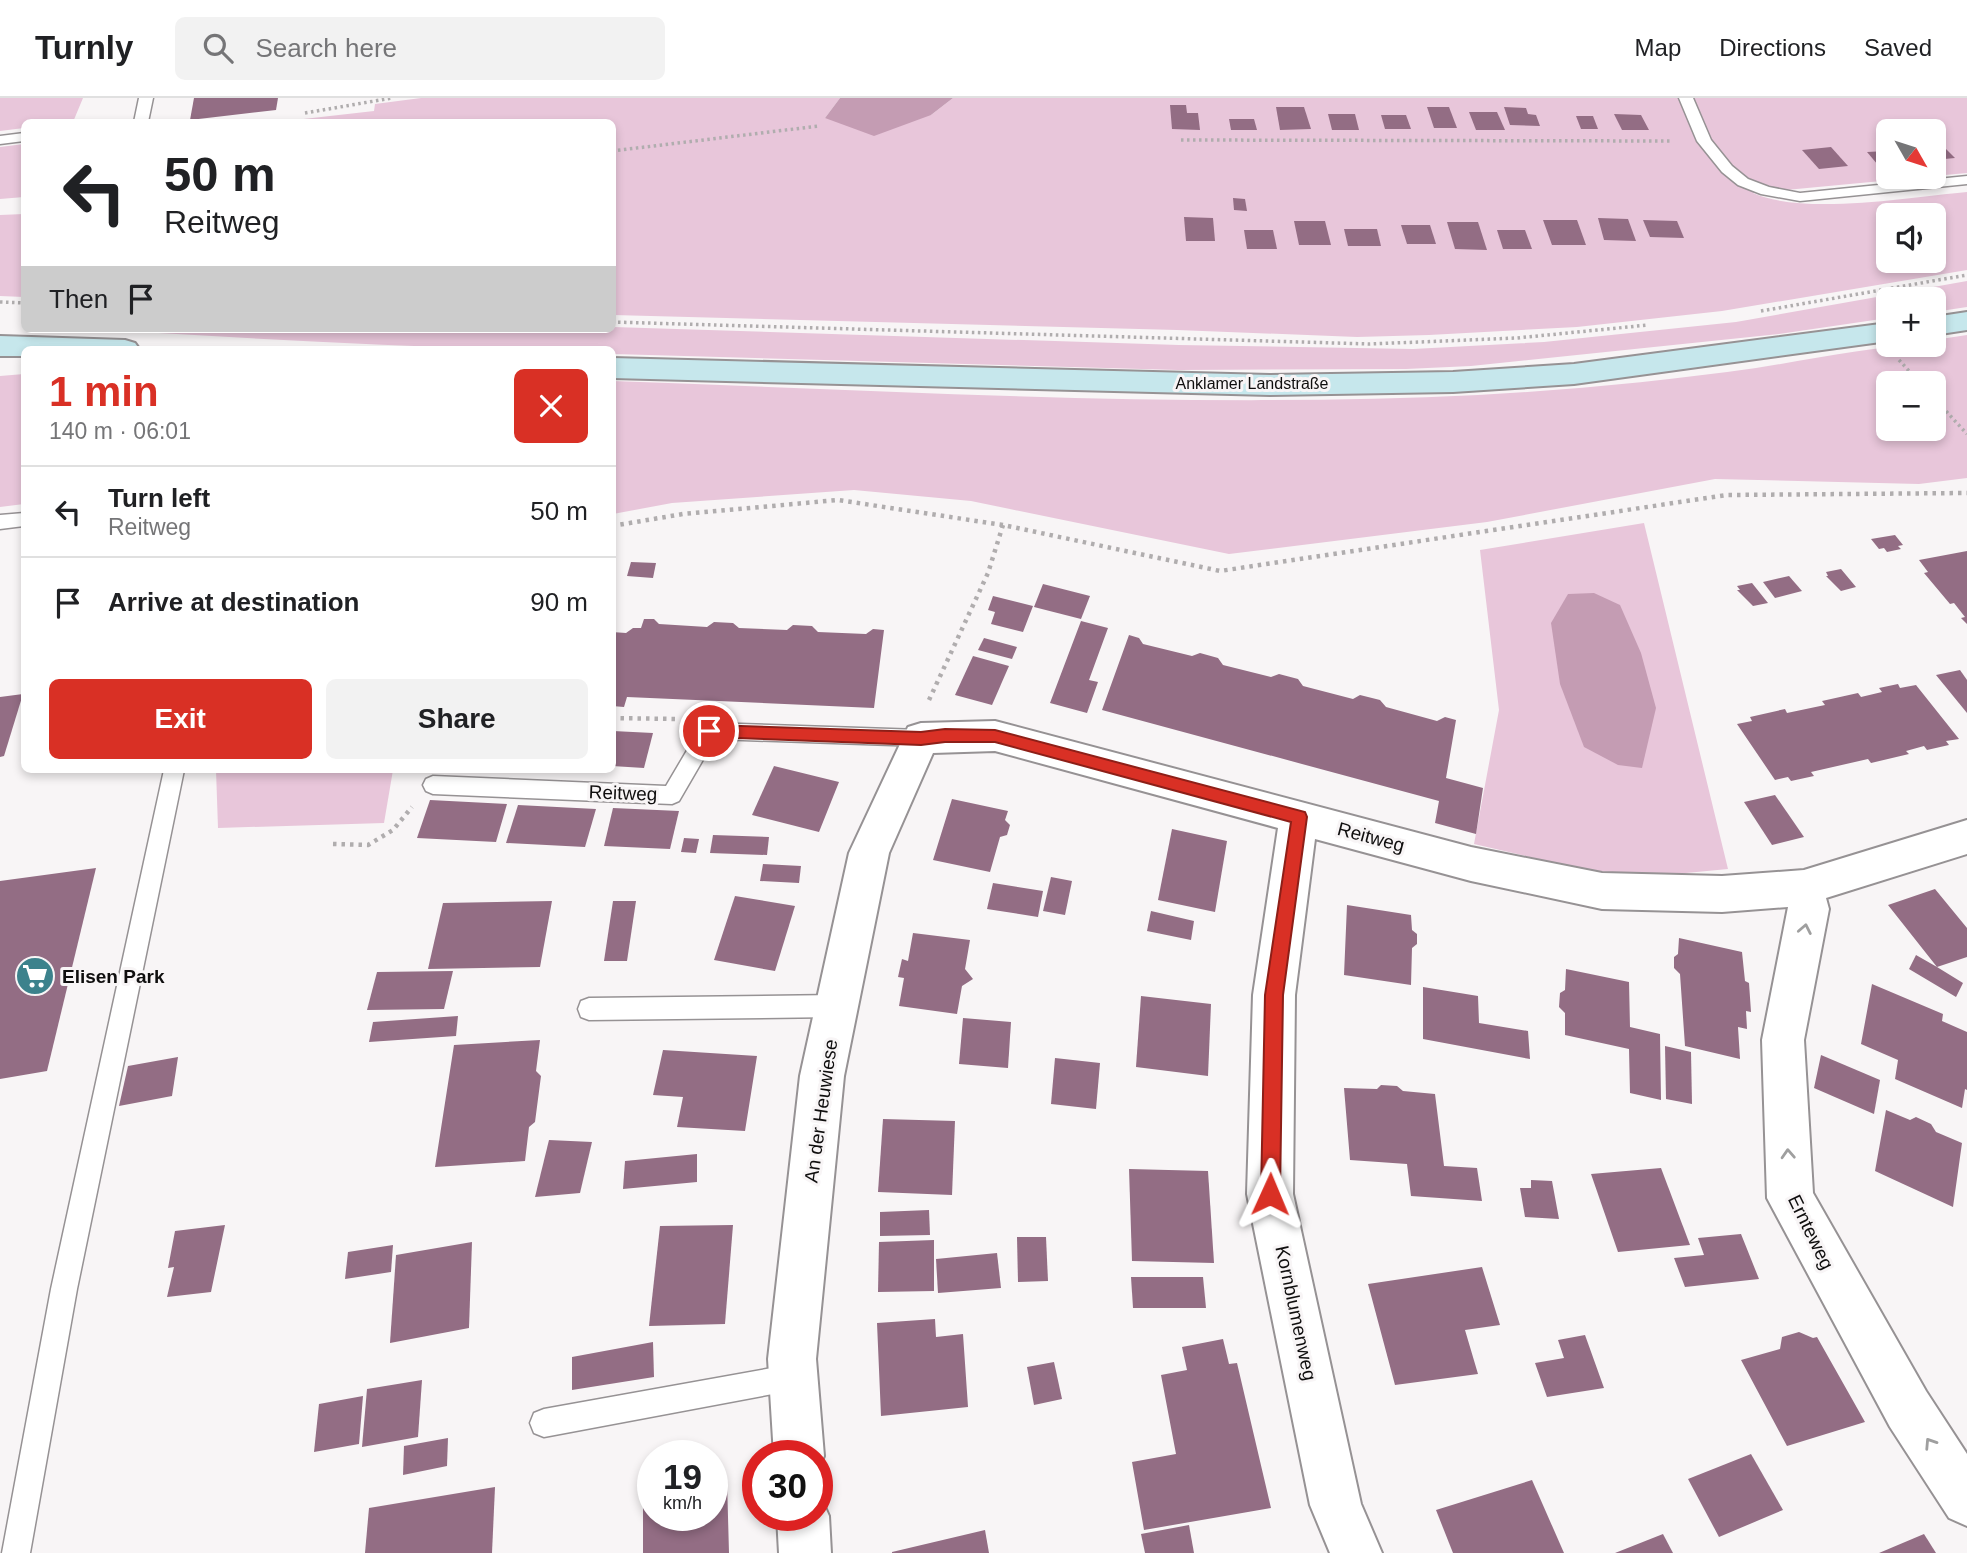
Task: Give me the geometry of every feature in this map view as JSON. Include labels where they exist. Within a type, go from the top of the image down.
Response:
[{"type":"main road","points":[[1946,324],[1967,321]]},
{"type":"main road","name":"Anklamer Landstraße","points":[[616,368],[1256,384],[1453,382],[1574,373],[1876,334]]},
{"type":"main road","points":[[0,346],[21,347]]},
{"type":"street","name":"Reitweg","points":[[921,738],[995,736],[1471,864],[1602,891],[1722,894],[1804,888],[1967,837]]},
{"type":"street","name":"An der Heuwiese","points":[[798,1440],[792,1359],[822,1076],[869,853],[921,738]]},
{"type":"street","name":"Kornblumenweg","points":[[1299,817],[1274,995],[1270,1194],[1336,1505],[1356,1553]]},
{"type":"street","name":"Ernteweg","points":[[1804,888],[1809,909],[1783,1040],[1790,1198],[1908,1409],[1967,1500]]},
{"type":"street","points":[[804,1531],[806,1553]]},
{"type":"lane","points":[[142,119],[146,98]]},
{"type":"lane","points":[[1686,98],[1704,141],[1727,169],[1743,182],[1766,191],[1800,197],[1967,180]]},
{"type":"lane","points":[[0,140],[21,137]]},
{"type":"lane","points":[[0,522],[21,520]]},
{"type":"lane","name":"Reitweg","points":[[433,785],[672,795],[709,731],[921,738]]},
{"type":"lane","points":[[16,1553],[64,1289],[173,773]]},
{"type":"lane","points":[[589,1009],[837,1006]]},
{"type":"lane","points":[[544,1423],[794,1377]]},
{"type":"path","points":[[305,113],[393,98]]},
{"type":"path","points":[[616,151],[818,126]]},
{"type":"path","points":[[1181,140],[1704,141]]},
{"type":"path","points":[[1761,310],[1967,275]]},
{"type":"path","points":[[0,302],[21,303]]},
{"type":"path","points":[[616,323],[1370,344],[1517,338],[1658,324]]},
{"type":"path","points":[[1946,411],[1967,434]]},
{"type":"path","points":[[616,525],[683,514],[838,500],[1003,525],[1220,571],[1727,495],[1967,493]]},
{"type":"path","points":[[921,738],[930,692],[988,573],[1003,525]]},
{"type":"path","points":[[616,718],[684,720],[709,731]]},
{"type":"path","points":[[333,845],[368,845],[393,830],[433,785]]},
{"type":"shaded area","points":[[0,98],[83,98],[74,119],[21,119],[21,128],[0,131]]},
{"type":"shaded area","points":[[421,98],[840,98],[825,118],[931,115],[953,98],[1967,98],[1967,173],[1946,175],[1946,119],[1876,119],[1876,181],[1753,193],[1774,200],[1828,204],[1967,192],[1967,270],[1722,311],[1577,327],[1429,335],[1357,337],[616,315],[616,119],[303,119],[374,111],[375,104]]},
{"type":"shaded area","points":[[840,98],[953,98],[931,115],[874,136],[825,118]]},
{"type":"shaded area","points":[[21,144],[21,197],[0,199],[0,147]]},
{"type":"shaded area","points":[[21,214],[21,297],[0,296],[0,215]]},
{"type":"shaded area","points":[[1967,281],[1967,307],[1946,310],[1946,287],[1933,287]]},
{"type":"shaded area","points":[[1876,297],[1876,320],[1779,334],[1471,366],[1406,369],[1178,370],[616,354],[616,346],[415,346],[160,333],[616,333],[616,327],[1179,345],[1413,349],[1544,342],[1736,322]]},
{"type":"shaded area","points":[[1967,335],[1967,478],[1919,484],[1715,479],[1487,522],[1229,554],[971,501],[854,490],[672,503],[616,513],[616,381],[1045,397],[1370,399],[1583,388],[1756,368],[1876,349],[1876,357],[1946,357],[1946,338]]},
{"type":"shaded area","points":[[21,374],[21,504],[0,507],[0,376]]},
{"type":"shaded area","points":[[1644,523],[1728,869],[1665,875],[1590,871],[1474,844],[1499,710],[1480,550]]},
{"type":"shaded area","points":[[1594,593],[1620,605],[1641,653],[1656,708],[1642,768],[1618,765],[1584,747],[1560,684],[1551,623],[1568,594]]},
{"type":"shaded area","points":[[216,773],[392,773],[384,823],[218,828]]},
{"type":"building","points":[[194,98],[278,98],[276,110],[190,119]]},
{"type":"building","points":[[1170,105],[1186,105],[1187,113],[1198,113],[1200,130],[1172,129]]},
{"type":"building","points":[[1276,107],[1304,107],[1311,129],[1280,130]]},
{"type":"building","points":[[1427,107],[1449,107],[1457,128],[1434,128]]},
{"type":"building","points":[[1504,107],[1526,108],[1528,114],[1536,115],[1540,126],[1510,125]]},
{"type":"building","points":[[1469,112],[1497,112],[1505,130],[1476,130]]},
{"type":"building","points":[[1328,114],[1355,114],[1359,130],[1332,130]]},
{"type":"building","points":[[1614,114],[1641,115],[1649,130],[1622,130]]},
{"type":"building","points":[[1381,115],[1406,115],[1411,129],[1385,129]]},
{"type":"building","points":[[1576,116],[1593,116],[1598,129],[1581,129]]},
{"type":"building","points":[[1229,119],[1254,119],[1257,130],[1231,130]]},
{"type":"building","points":[[1831,147],[1848,166],[1819,169],[1802,150]]},
{"type":"building","points":[[1946,149],[1955,158],[1946,159]]},
{"type":"building","points":[[1867,152],[1876,152],[1876,163]]},
{"type":"building","points":[[1233,198],[1245,199],[1247,211],[1234,210]]},
{"type":"building","points":[[1184,217],[1213,218],[1215,241],[1186,241]]},
{"type":"building","points":[[1598,218],[1628,219],[1636,241],[1604,240]]},
{"type":"building","points":[[1543,220],[1577,220],[1586,245],[1552,245]]},
{"type":"building","points":[[1643,220],[1677,221],[1684,238],[1650,237]]},
{"type":"building","points":[[1294,221],[1325,221],[1331,245],[1299,245]]},
{"type":"building","points":[[1447,222],[1478,222],[1487,250],[1455,249]]},
{"type":"building","points":[[1401,225],[1430,225],[1436,244],[1407,244]]},
{"type":"building","points":[[1344,229],[1377,229],[1381,246],[1348,246]]},
{"type":"building","points":[[1244,230],[1273,230],[1277,249],[1247,249]]},
{"type":"building","points":[[1497,230],[1525,230],[1532,249],[1503,249]]},
{"type":"building","points":[[1895,535],[1903,545],[1898,546],[1901,549],[1887,552],[1884,548],[1879,549],[1871,539]]},
{"type":"building","points":[[1967,551],[1967,624],[1954,603],[1950,604],[1924,573],[1928,572],[1919,560]]},
{"type":"building","points":[[631,562],[656,563],[653,578],[627,576]]},
{"type":"building","points":[[1841,569],[1856,587],[1841,591],[1826,576],[1826,572]]},
{"type":"building","points":[[1789,576],[1802,591],[1775,598],[1763,582]]},
{"type":"building","points":[[1752,583],[1768,603],[1753,606],[1737,590],[1740,590],[1737,586]]},
{"type":"building","points":[[1043,584],[1090,596],[1081,619],[1034,607]]},
{"type":"building","points":[[993,596],[1033,606],[1023,632],[991,624],[995,612],[988,610]]},
{"type":"building","points":[[644,619],[654,619],[659,624],[707,627],[714,622],[733,623],[739,628],[787,630],[793,625],[812,626],[818,632],[866,634],[873,629],[884,630],[874,708],[627,697],[624,707],[616,706],[616,632],[626,633],[633,628],[641,628]]},
{"type":"building","points":[[1081,621],[1108,628],[1089,680],[1098,682],[1087,713],[1050,703]]},
{"type":"building","points":[[1129,635],[1139,638],[1143,644],[1192,656],[1200,653],[1218,658],[1223,665],[1271,677],[1279,674],[1298,679],[1303,686],[1353,699],[1360,695],[1380,700],[1386,707],[1437,721],[1445,717],[1456,720],[1446,778],[1483,788],[1476,834],[1435,823],[1439,801],[1102,710]]},
{"type":"building","points":[[984,638],[1017,647],[1012,659],[978,650]]},
{"type":"building","points":[[973,656],[1009,666],[992,705],[955,695]]},
{"type":"building","points":[[1960,670],[1967,680],[1967,713],[1936,675]]},
{"type":"building","points":[[1898,684],[1900,688],[1916,685],[1959,739],[1946,741],[1949,745],[1927,750],[1924,746],[1906,751],[1909,754],[1871,763],[1868,759],[1811,772],[1814,776],[1791,781],[1788,777],[1775,780],[1737,724],[1752,721],[1750,717],[1785,709],[1787,713],[1825,705],[1822,701],[1858,693],[1861,697],[1882,692],[1879,688]]},
{"type":"building","points":[[21,694],[4,756],[0,757],[0,697]]},
{"type":"building","points":[[616,731],[653,733],[644,768],[616,766]]},
{"type":"building","points":[[774,766],[839,782],[819,832],[752,815]]},
{"type":"building","points":[[1775,795],[1804,837],[1772,845],[1744,802]]},
{"type":"building","points":[[952,799],[1008,811],[1005,820],[1010,825],[1007,835],[1000,837],[990,872],[933,860]]},
{"type":"building","points":[[430,800],[507,804],[496,842],[417,838]]},
{"type":"building","points":[[518,805],[596,809],[585,847],[506,843]]},
{"type":"building","points":[[613,808],[679,811],[670,849],[604,846]]},
{"type":"building","points":[[1172,829],[1227,841],[1215,912],[1158,900]]},
{"type":"building","points":[[713,835],[769,837],[767,855],[710,853]]},
{"type":"building","points":[[684,838],[699,839],[696,853],[681,852]]},
{"type":"building","points":[[763,864],[801,866],[799,883],[760,881]]},
{"type":"building","name":"Elisen Park","points":[[96,868],[47,1071],[0,1079],[0,881]]},
{"type":"building","points":[[1051,877],[1072,881],[1065,915],[1043,911]]},
{"type":"building","points":[[993,883],[1043,891],[1038,917],[987,909]]},
{"type":"building","points":[[1935,889],[1967,928],[1967,957],[1937,967],[1888,905]]},
{"type":"building","points":[[735,896],[795,906],[775,971],[714,960]]},
{"type":"building","points":[[552,901],[540,967],[428,969],[443,903]]},
{"type":"building","points":[[613,901],[636,901],[627,961],[604,961]]},
{"type":"building","points":[[1347,905],[1411,915],[1417,944],[1412,948],[1411,985],[1344,975]]},
{"type":"building","points":[[1151,911],[1194,921],[1191,940],[1147,931]]},
{"type":"building","points":[[913,933],[970,940],[965,969],[973,979],[962,986],[957,1014],[899,1006],[904,978],[898,977],[902,959],[908,961]]},
{"type":"building","points":[[1679,938],[1742,952],[1745,981],[1749,983],[1751,1012],[1746,1011],[1747,1029],[1738,1027],[1740,1059],[1685,1046],[1680,974],[1674,968]]},
{"type":"building","points":[[1916,955],[1963,983],[1956,997],[1909,969]]},
{"type":"building","points":[[1566,969],[1629,982],[1630,1027],[1660,1034],[1661,1100],[1630,1093],[1629,1049],[1565,1035],[1565,1013],[1559,1007],[1560,993],[1565,990]]},
{"type":"building","points":[[453,971],[444,1009],[367,1010],[377,972]]},
{"type":"building","points":[[1872,984],[1943,1014],[1942,1021],[1967,1032],[1967,1090],[1965,1089],[1962,1108],[1895,1079],[1898,1060],[1861,1044]]},
{"type":"building","points":[[1423,987],[1478,996],[1479,1023],[1528,1031],[1530,1059],[1423,1039]]},
{"type":"building","points":[[1141,996],[1211,1004],[1208,1076],[1136,1067]]},
{"type":"building","points":[[458,1016],[456,1036],[369,1042],[373,1022]]},
{"type":"building","points":[[963,1018],[1011,1022],[1008,1068],[959,1064]]},
{"type":"building","points":[[540,1040],[536,1071],[541,1076],[535,1122],[529,1127],[525,1161],[435,1167],[454,1045]]},
{"type":"building","points":[[1665,1046],[1691,1052],[1692,1104],[1666,1099]]},
{"type":"building","points":[[663,1050],[757,1056],[745,1131],[677,1127],[683,1097],[653,1095]]},
{"type":"building","points":[[1821,1055],[1880,1080],[1874,1114],[1814,1088]]},
{"type":"building","points":[[178,1057],[172,1096],[119,1106],[128,1066]]},
{"type":"building","points":[[1055,1058],[1100,1063],[1096,1109],[1051,1104]]},
{"type":"building","points":[[1381,1085],[1397,1086],[1403,1091],[1435,1094],[1444,1166],[1477,1168],[1482,1201],[1411,1196],[1407,1164],[1350,1160],[1344,1088],[1377,1089]]},
{"type":"building","points":[[1886,1110],[1910,1120],[1916,1117],[1931,1124],[1936,1132],[1962,1143],[1953,1207],[1875,1171]]},
{"type":"building","points":[[883,1119],[955,1121],[952,1195],[878,1192]]},
{"type":"building","points":[[549,1140],[592,1142],[580,1193],[535,1197]]},
{"type":"building","points":[[697,1154],[697,1182],[623,1189],[625,1161]]},
{"type":"building","points":[[1661,1168],[1690,1245],[1618,1252],[1591,1174]]},
{"type":"building","points":[[1129,1169],[1208,1171],[1214,1263],[1132,1261]]},
{"type":"building","points":[[1531,1180],[1552,1181],[1559,1219],[1525,1217],[1520,1188],[1531,1188]]},
{"type":"building","points":[[929,1210],[930,1235],[880,1236],[880,1212]]},
{"type":"building","points":[[225,1225],[211,1292],[167,1297],[174,1267],[168,1268],[175,1231]]},
{"type":"building","points":[[733,1225],[725,1324],[649,1326],[660,1226]]},
{"type":"building","points":[[1741,1234],[1759,1279],[1685,1287],[1674,1258],[1704,1255],[1698,1238]]},
{"type":"building","points":[[1017,1237],[1046,1237],[1048,1281],[1018,1282]]},
{"type":"building","points":[[934,1240],[934,1291],[878,1292],[879,1242]]},
{"type":"building","points":[[472,1242],[469,1328],[390,1343],[396,1255]]},
{"type":"building","points":[[393,1245],[391,1272],[345,1279],[348,1252]]},
{"type":"building","points":[[997,1253],[1001,1288],[938,1293],[936,1259]]},
{"type":"building","points":[[1482,1267],[1500,1325],[1465,1330],[1478,1374],[1395,1385],[1368,1284]]},
{"type":"building","points":[[1131,1277],[1203,1277],[1206,1308],[1133,1308]]},
{"type":"building","points":[[935,1319],[936,1337],[963,1334],[968,1407],[881,1416],[877,1323]]},
{"type":"building","points":[[1799,1332],[1817,1337],[1865,1422],[1787,1446],[1741,1360],[1780,1349],[1782,1337]]},
{"type":"building","points":[[1585,1335],[1604,1388],[1547,1397],[1535,1363],[1564,1358],[1558,1340]]},
{"type":"building","points":[[1223,1339],[1229,1364],[1237,1363],[1271,1508],[1144,1530],[1132,1462],[1176,1454],[1161,1375],[1187,1370],[1182,1347]]},
{"type":"building","points":[[653,1342],[654,1377],[572,1390],[572,1357]]},
{"type":"building","points":[[1054,1362],[1062,1399],[1034,1405],[1027,1367]]},
{"type":"building","points":[[422,1380],[418,1437],[362,1447],[367,1389]]},
{"type":"building","points":[[363,1396],[359,1444],[314,1452],[319,1404]]},
{"type":"building","points":[[448,1438],[447,1466],[403,1475],[404,1446]]},
{"type":"building","points":[[1751,1454],[1783,1510],[1719,1537],[1688,1479]]},
{"type":"building","points":[[1532,1480],[1564,1553],[1453,1553],[1436,1510]]},
{"type":"building","points":[[495,1487],[492,1553],[365,1553],[369,1508]]},
{"type":"building","points":[[728,1516],[729,1553],[643,1553],[643,1531],[728,1531]]},
{"type":"building","points":[[1189,1525],[1194,1553],[1145,1553],[1141,1534]]},
{"type":"building","points":[[985,1530],[989,1553],[892,1553],[892,1552]]},
{"type":"building","points":[[1663,1534],[1673,1553],[1615,1553]]},
{"type":"building","points":[[1924,1534],[1936,1553],[1879,1553]]},
{"type":"place","name":"Elisen Park","points":[[35,976]]},
{"type":"route","points":[[709,731],[921,738],[995,736],[1299,817],[1274,995],[1270,1194]]}]
